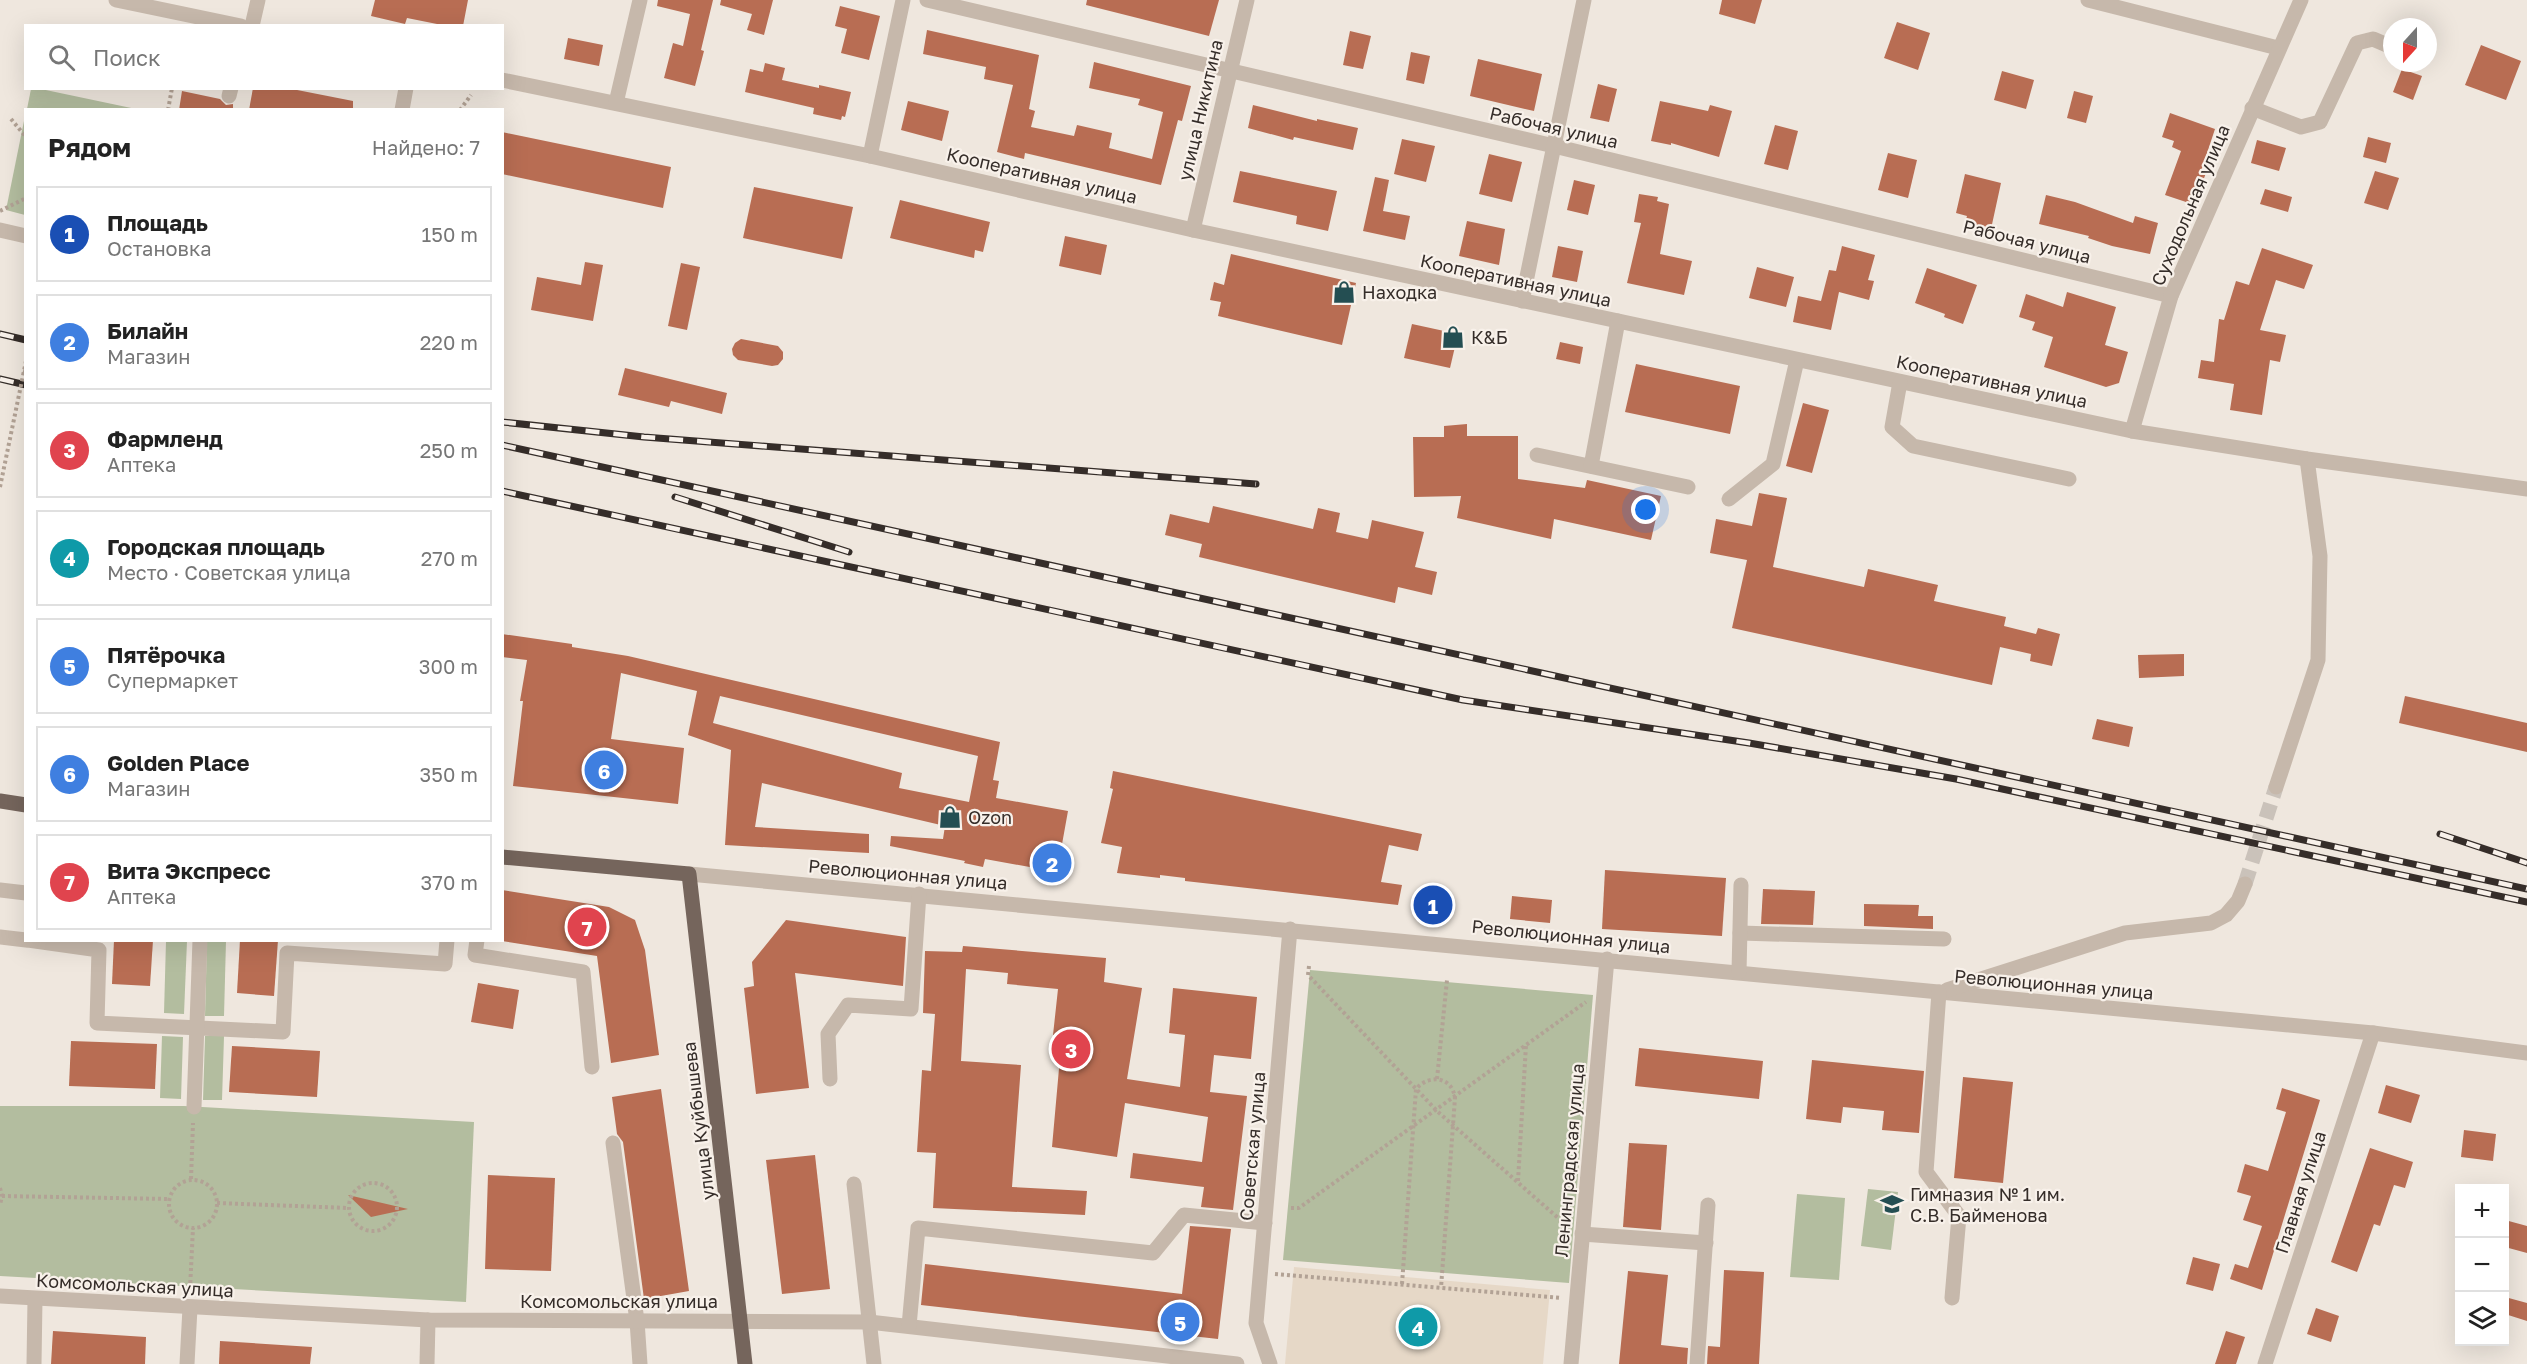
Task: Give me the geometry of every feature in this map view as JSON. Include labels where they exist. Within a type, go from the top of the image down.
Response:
[{"type":"main road","points":[[0,801],[24,805]]},
{"type":"main road","name":"Революционная улица","points":[[504,857],[688,874]]},
{"type":"main road","name":"улица Куйбышева","points":[[688,874],[745,1364]]},
{"type":"street","points":[[116,0],[231,24]]},
{"type":"street","points":[[252,24],[258,0]]},
{"type":"street","points":[[616,103],[640,0]]},
{"type":"street","points":[[870,156],[903,0]]},
{"type":"street","name":"Рабочая улица","points":[[927,0],[1554,146],[2171,296]]},
{"type":"street","name":"улица Никитина","points":[[1193,230],[1228,71],[1247,0]]},
{"type":"street","points":[[1522,301],[1584,0]]},
{"type":"street","points":[[2088,0],[2278,48]]},
{"type":"street","name":"Суходольная улица","points":[[2132,431],[2171,296],[2301,0]]},
{"type":"street","points":[[2252,108],[2301,127],[2320,122],[2357,42],[2373,39],[2383,43]]},
{"type":"street","name":"Кооперативная улица","points":[[504,80],[870,156],[1193,230],[2132,431],[2307,459],[2527,489]]},
{"type":"street","points":[[402,108],[406,90]]},
{"type":"street","points":[[0,230],[24,236]]},
{"type":"street","points":[[1591,466],[1618,321]]},
{"type":"street","points":[[1729,499],[1773,464],[1797,360]]},
{"type":"street","points":[[1900,382],[1892,427],[1913,447],[2069,479]]},
{"type":"street","points":[[1537,455],[1688,487]]},
{"type":"street","points":[[2276,787],[2318,660],[2320,556],[2307,459]]},
{"type":"street","name":"Революционная улица","points":[[688,874],[2373,1033],[2527,1053]]},
{"type":"street","points":[[1952,1298],[1959,1216],[1926,1172],[1939,992],[2125,933],[2211,924],[2226,915],[2238,901],[2245,884]]},
{"type":"street","points":[[1738,972],[1741,885]]},
{"type":"street","points":[[0,890],[24,893]]},
{"type":"street","points":[[830,1079],[828,1034],[848,1005],[911,1009],[919,894]]},
{"type":"street","name":"Советская улица","points":[[1270,1364],[1256,1323],[1290,929]]},
{"type":"street","points":[[1740,933],[1944,939]]},
{"type":"street","points":[[0,937],[24,940]]},
{"type":"street","points":[[54,942],[80,944],[99,950],[97,1023],[283,1032],[287,952],[445,964],[447,942]]},
{"type":"street","points":[[194,1107],[200,942]]},
{"type":"street","points":[[477,942],[475,955],[583,972],[592,1067]]},
{"type":"street","name":"Ленинградская улица","points":[[1571,1364],[1607,959]]},
{"type":"street","name":"Главная улица","points":[[2265,1364],[2373,1033]]},
{"type":"street","points":[[613,1143],[637,1321],[640,1364]]},
{"type":"street","points":[[854,1184],[874,1364]]},
{"type":"street","points":[[1698,1364],[1708,1205]]},
{"type":"street","points":[[909,1326],[918,1228],[1153,1254],[1184,1215],[1265,1222]]},
{"type":"street","points":[[1582,1237],[1706,1243]]},
{"type":"street","name":"Комсомольская улица","points":[[0,1296],[428,1320],[868,1322],[1237,1364]]},
{"type":"street","points":[[34,1364],[35,1299]]},
{"type":"street","points":[[187,1364],[190,1308]]},
{"type":"street","points":[[427,1364],[428,1320]]},
{"type":"path","points":[[168,108],[172,90]]},
{"type":"path","points":[[461,108],[471,95]]},
{"type":"path","points":[[11,119],[24,135]]},
{"type":"path","points":[[0,211],[24,199]]},
{"type":"path","points":[[0,487],[24,371]]},
{"type":"path","points":[[1309,966],[1308,975],[1437,1111],[1582,1237]]},
{"type":"path","points":[[1437,1079],[1447,980]]},
{"type":"path","points":[[1291,1208],[1299,1208],[1437,1111],[1588,1001],[1593,995]]},
{"type":"path","points":[[1518,1182],[1526,1046]]},
{"type":"path","points":[[1402,1284],[1416,1089],[1427,1080],[1437,1079],[1449,1083],[1454,1089],[1455,1098],[1441,1288]]},
{"type":"path","points":[[191,1179],[194,1107]]},
{"type":"path","points":[[191,1179],[208,1185],[213,1190],[217,1203],[212,1220],[205,1225],[193,1228],[181,1225],[174,1220],[170,1213],[168,1199],[178,1184],[191,1179]]},
{"type":"path","points":[[374,1183],[393,1194],[398,1208],[392,1223],[386,1228],[369,1232],[355,1223],[348,1208],[354,1193],[366,1184],[374,1183]]},
{"type":"path","points":[[0,1188],[2,1196],[0,1205]]},
{"type":"path","points":[[2,1196],[168,1199]]},
{"type":"path","points":[[217,1203],[348,1208]]},
{"type":"path","points":[[190,1308],[193,1228]]},
{"type":"path","points":[[1261,1272],[1577,1299]]},
{"type":"green space","points":[[31,90],[46,90],[131,108],[27,108]]},
{"type":"green space","points":[[24,121],[24,214],[6,210]]},
{"type":"green space","points":[[166,942],[187,942],[184,1014],[164,1013]]},
{"type":"green space","points":[[207,942],[226,942],[224,1016],[205,1016]]},
{"type":"green space","points":[[1310,970],[1593,995],[1569,1283],[1283,1260]]},
{"type":"green space","points":[[162,1036],[183,1037],[181,1099],[160,1098]]},
{"type":"green space","points":[[205,1036],[224,1036],[222,1100],[203,1100]]},
{"type":"green space","points":[[0,1106],[184,1106],[474,1122],[466,1302],[0,1276]]},
{"type":"green space","points":[[1868,1189],[1898,1192],[1891,1250],[1861,1246]]},
{"type":"green space","points":[[1797,1194],[1845,1198],[1839,1280],[1790,1277]]},
{"type":"shaded area","points":[[1294,1267],[1550,1290],[1543,1364],[1285,1364]]},
{"type":"building","points":[[375,0],[468,0],[463,24],[437,24],[407,18],[405,24],[371,16]]},
{"type":"building","points":[[658,0],[713,0],[695,86],[664,78],[673,43],[683,46],[690,14],[657,6]]},
{"type":"building","points":[[721,0],[773,0],[764,35],[747,30],[752,14],[720,5]]},
{"type":"building","points":[[1087,0],[1219,0],[1209,36],[1086,5]]},
{"type":"building","points":[[1722,0],[1762,0],[1755,24],[1719,14]]},
{"type":"building","points":[[840,6],[880,16],[869,60],[841,53],[847,29],[835,26]]},
{"type":"building","points":[[1897,22],[1930,33],[1918,70],[1884,58]]},
{"type":"building","points":[[927,30],[1039,55],[1029,109],[1035,111],[1031,127],[1074,136],[1077,125],[1112,133],[1109,148],[1152,159],[1163,112],[1138,105],[1140,99],[1089,88],[1094,62],[1191,86],[1182,121],[1178,120],[1161,185],[1025,153],[1024,159],[997,152],[1013,85],[984,79],[986,67],[923,54]]},
{"type":"building","points":[[1350,31],[1371,36],[1363,69],[1343,65]]},
{"type":"building","points":[[568,38],[603,45],[599,66],[564,59]]},
{"type":"building","points":[[2481,45],[2521,61],[2506,100],[2465,85]]},
{"type":"building","points":[[1411,52],[1430,56],[1424,84],[1406,80]]},
{"type":"building","points":[[1478,59],[1542,74],[1534,111],[1470,96]]},
{"type":"building","points":[[765,63],[785,68],[782,80],[851,92],[845,117],[842,116],[841,120],[813,114],[814,108],[745,92],[750,69],[763,72]]},
{"type":"building","points":[[2002,71],[2034,80],[2026,109],[1994,100]]},
{"type":"building","points":[[2401,72],[2411,72],[2422,76],[2413,100],[2393,92]]},
{"type":"building","points":[[1598,84],[1617,89],[1609,122],[1590,118]]},
{"type":"building","points":[[253,90],[297,90],[353,101],[353,108],[249,108]]},
{"type":"building","points":[[182,91],[220,99],[226,105],[233,104],[233,108],[179,108]]},
{"type":"building","points":[[2074,91],[2093,96],[2086,123],[2067,118]]},
{"type":"building","points":[[908,101],[949,111],[942,141],[901,130]]},
{"type":"building","points":[[1660,101],[1708,111],[1710,105],[1732,111],[1719,157],[1671,143],[1671,145],[1651,141]]},
{"type":"building","points":[[1253,105],[1317,121],[1317,119],[1358,128],[1353,150],[1294,137],[1293,140],[1248,128]]},
{"type":"building","points":[[2170,113],[2215,129],[2201,171],[2206,173],[2198,194],[2193,192],[2189,203],[2165,195],[2181,151],[2172,147],[2174,141],[2162,137]]},
{"type":"building","points":[[1775,125],[1798,131],[1788,170],[1764,164]]},
{"type":"building","points":[[504,132],[671,167],[663,208],[504,174]]},
{"type":"building","points":[[2368,137],[2391,143],[2386,163],[2363,157]]},
{"type":"building","points":[[1402,139],[1435,146],[1426,182],[1394,174]]},
{"type":"building","points":[[2257,140],[2286,148],[2279,171],[2251,163]]},
{"type":"building","points":[[1888,153],[1917,160],[1908,198],[1878,190]]},
{"type":"building","points":[[1489,154],[1522,162],[1512,202],[1479,194]]},
{"type":"building","points":[[1240,171],[1337,191],[1328,231],[1296,224],[1297,216],[1233,202]]},
{"type":"building","points":[[2375,171],[2399,178],[2388,210],[2364,203]]},
{"type":"building","points":[[1965,174],[2001,183],[1991,229],[1965,223],[1967,216],[1956,213]]},
{"type":"building","points":[[1375,177],[1389,180],[1383,211],[1410,216],[1405,240],[1363,231]]},
{"type":"building","points":[[1574,180],[1595,185],[1588,215],[1567,210]]},
{"type":"building","points":[[754,187],[853,207],[842,259],[743,238]]},
{"type":"building","points":[[2265,189],[2292,197],[2288,212],[2260,204]]},
{"type":"building","points":[[1639,194],[1658,197],[1657,201],[1669,204],[1660,254],[1692,261],[1684,295],[1627,283],[1641,223],[1634,222]]},
{"type":"building","points":[[2046,195],[2075,202],[2133,223],[2135,216],[2158,223],[2150,254],[2112,246],[2088,238],[2089,236],[2039,224]]},
{"type":"building","points":[[900,200],[990,222],[983,252],[975,250],[974,258],[890,238]]},
{"type":"building","points":[[1467,221],[1505,229],[1499,265],[1459,256]]},
{"type":"building","points":[[1065,236],[1107,245],[1101,275],[1059,266]]},
{"type":"building","points":[[1558,246],[1583,251],[1577,282],[1552,277]]},
{"type":"building","points":[[1842,246],[1875,255],[1868,280],[1874,281],[1869,300],[1839,292],[1831,330],[1793,322],[1798,296],[1821,301],[1829,270],[1836,271]]},
{"type":"building","points":[[2262,248],[2313,265],[2304,289],[2276,280],[2260,330],[2286,335],[2280,362],[2270,360],[2262,415],[2230,410],[2234,384],[2198,378],[2201,360],[2214,362],[2219,319],[2224,320],[2236,281],[2249,285]]},
{"type":"building","points":[[1231,254],[1356,283],[1342,345],[1218,316],[1221,302],[1210,300],[1214,282],[1224,285]]},
{"type":"building","points":[[585,262],[603,265],[593,321],[531,310],[537,277],[581,285]]},
{"type":"building","points":[[681,263],[700,267],[687,330],[668,326]]},
{"type":"building","points":[[1757,267],[1794,277],[1786,307],[1749,298]]},
{"type":"building","points":[[1927,268],[1977,285],[1963,324],[1944,317],[1945,314],[1915,303]]},
{"type":"building","points":[[2067,292],[2116,307],[2105,345],[2128,352],[2119,383],[2106,387],[2044,367],[2053,337],[2032,330],[2035,322],[2019,317],[2026,294],[2063,307]]},
{"type":"building","points":[[1412,324],[1458,334],[1450,368],[1404,358]]},
{"type":"building","points":[[741,339],[778,346],[783,352],[783,359],[778,365],[772,366],[738,360],[733,355],[732,349]]},
{"type":"building","points":[[1560,342],[1583,347],[1580,364],[1556,359]]},
{"type":"building","points":[[1636,364],[1740,386],[1730,434],[1625,412]]},
{"type":"building","points":[[625,368],[727,393],[722,414],[671,401],[669,407],[618,395]]},
{"type":"building","points":[[1803,403],[1829,410],[1812,473],[1786,466]]},
{"type":"building","points":[[1467,424],[1467,436],[1518,436],[1518,479],[1585,488],[1587,480],[1661,496],[1651,540],[1554,519],[1551,539],[1457,518],[1461,496],[1414,497],[1413,437],[1444,437],[1444,426]]},
{"type":"building","points":[[1759,493],[1787,498],[1773,567],[1864,587],[1868,569],[1938,585],[1934,601],[2006,617],[2004,626],[2036,634],[2038,628],[2060,634],[2052,666],[2030,661],[2031,654],[2000,647],[1992,685],[1732,628],[1747,560],[1710,553],[1716,519],[1752,526]]},
{"type":"building","points":[[1213,506],[1313,529],[1318,508],[1340,513],[1336,532],[1368,539],[1372,520],[1424,532],[1415,567],[1437,572],[1432,595],[1398,587],[1395,603],[1199,557],[1202,544],[1165,535],[1170,514],[1209,523]]},
{"type":"building","points":[[504,634],[572,644],[572,647],[628,656],[1000,742],[993,780],[999,781],[996,798],[1068,811],[1057,872],[985,859],[983,867],[964,863],[965,861],[890,846],[891,836],[943,839],[945,826],[762,783],[755,827],[869,834],[869,853],[725,845],[731,750],[688,735],[697,691],[621,673],[611,739],[684,748],[678,804],[513,786],[523,701],[520,701],[527,660],[504,657]],"holes":[[[720,696],[978,756],[969,802],[899,788],[902,773],[713,723]]]},
{"type":"building","points":[[2184,654],[2184,676],[2139,678],[2138,655]]},
{"type":"building","points":[[2405,696],[2527,723],[2527,752],[2399,723]]},
{"type":"building","points":[[2097,719],[2133,727],[2129,747],[2092,739]]},
{"type":"building","points":[[1113,771],[1422,834],[1418,851],[1389,845],[1381,882],[1402,885],[1398,905],[1185,881],[1185,878],[1160,875],[1160,878],[1117,873],[1122,847],[1101,843],[1113,789],[1110,788]]},
{"type":"building","points":[[1605,870],[1726,878],[1722,936],[1602,929]]},
{"type":"building","points":[[1763,889],[1815,891],[1813,925],[1761,924]]},
{"type":"building","points":[[504,890],[609,907],[635,920],[645,950],[659,1055],[611,1063],[597,956],[504,941]]},
{"type":"building","points":[[1512,896],[1552,900],[1550,923],[1510,919]]},
{"type":"building","points":[[1864,904],[1919,905],[1918,916],[1933,916],[1933,929],[1864,926]]},
{"type":"building","points":[[786,920],[906,937],[903,986],[795,973],[809,1088],[756,1094],[744,988],[754,986],[752,962]]},
{"type":"building","points":[[114,942],[153,942],[150,986],[112,984]]},
{"type":"building","points":[[240,942],[278,942],[274,996],[237,993]]},
{"type":"building","points":[[963,946],[1106,958],[1104,982],[1142,988],[1127,1079],[1180,1087],[1185,1035],[1169,1033],[1173,988],[1257,997],[1251,1059],[1214,1055],[1210,1092],[1247,1096],[1233,1210],[1201,1207],[1204,1187],[1130,1178],[1133,1153],[1202,1162],[1208,1117],[1125,1103],[1117,1157],[1052,1147],[1062,1035],[1053,1035],[1058,989],[1007,984],[1008,973],[966,969],[961,1061],[1021,1065],[1012,1187],[1087,1191],[1085,1215],[933,1208],[936,1153],[917,1152],[922,1070],[931,1071],[935,1014],[923,1013],[925,951],[962,952]]},
{"type":"building","points":[[478,983],[519,990],[513,1029],[471,1022]]},
{"type":"building","points":[[71,1041],[157,1044],[155,1089],[69,1086]]},
{"type":"building","points":[[232,1046],[320,1051],[317,1097],[229,1092]]},
{"type":"building","points":[[1639,1048],[1763,1061],[1759,1099],[1635,1086]]},
{"type":"building","points":[[1812,1060],[1924,1071],[1919,1133],[1882,1130],[1884,1111],[1843,1107],[1841,1123],[1806,1119]]},
{"type":"building","points":[[1963,1077],[2013,1082],[2003,1183],[1954,1178]]},
{"type":"building","points":[[2386,1085],[2420,1095],[2411,1123],[2378,1113]]},
{"type":"building","points":[[2282,1088],[2320,1100],[2262,1290],[2230,1279],[2235,1264],[2248,1268],[2262,1226],[2243,1220],[2251,1196],[2237,1192],[2245,1164],[2268,1171],[2286,1112],[2276,1109]]},
{"type":"building","points":[[661,1089],[689,1291],[644,1299],[623,1142],[617,1134],[612,1097]]},
{"type":"building","points":[[2464,1130],[2496,1134],[2493,1161],[2461,1157]]},
{"type":"building","points":[[1629,1143],[1667,1145],[1661,1230],[1623,1227]]},
{"type":"building","points":[[2370,1148],[2413,1162],[2405,1188],[2394,1185],[2380,1226],[2374,1224],[2357,1272],[2331,1262]]},
{"type":"building","points":[[815,1155],[830,1289],[782,1294],[766,1160]]},
{"type":"building","points":[[488,1175],[555,1178],[551,1271],[485,1269]]},
{"type":"building","points":[[348,1195],[408,1209],[371,1217]]},
{"type":"building","points":[[2509,1221],[2527,1226],[2527,1253],[2509,1248]]},
{"type":"building","points":[[1190,1226],[1231,1229],[1218,1339],[921,1305],[925,1264],[1182,1294]]},
{"type":"building","points":[[2193,1257],[2220,1264],[2213,1291],[2186,1284]]},
{"type":"building","points":[[1724,1270],[1764,1272],[1759,1364],[1707,1364],[1708,1346],[1720,1347]]},
{"type":"building","points":[[1628,1271],[1668,1275],[1661,1345],[1688,1348],[1687,1364],[1619,1364]]},
{"type":"building","points":[[2509,1298],[2527,1303],[2527,1321],[2509,1315]]},
{"type":"building","points":[[2316,1308],[2339,1316],[2331,1342],[2307,1334]]},
{"type":"building","points":[[53,1331],[146,1337],[145,1364],[51,1364]]},
{"type":"building","points":[[2226,1331],[2245,1337],[2236,1364],[2215,1364]]},
{"type":"building","points":[[220,1341],[312,1347],[310,1364],[219,1364]]},
{"type":"tunnel","points":[[2245,884],[2276,787]]},
{"type":"railway","points":[[0,334],[24,340]]},
{"type":"railway","points":[[0,379],[24,385]]},
{"type":"railway","points":[[504,422],[644,437],[1256,484]]},
{"type":"railway","points":[[504,445],[2527,889]]},
{"type":"railway","points":[[504,491],[1463,700],[1749,743],[1956,779],[2527,902]]},
{"type":"railway","points":[[675,497],[849,552]]},
{"type":"railway","points":[[2440,834],[2527,863]]},
{"type":"place","name":"Находка","points":[[1344,292]]},
{"type":"place","name":"К&Б","points":[[1453,337]]},
{"type":"place","name":"Golden Place","points":[[604,770]]},
{"type":"place","name":"Ozon","points":[[950,817]]},
{"type":"place","name":"Билайн","points":[[1052,863]]},
{"type":"place","name":"Площадь","points":[[1433,905]]},
{"type":"place","name":"Вита Экспресс","points":[[587,927]]},
{"type":"place","name":"Фармленд","points":[[1071,1049]]},
{"type":"place","name":"Гимназия № 1 им. С.В. Байменова","points":[[1892,1204]]},
{"type":"place","name":"Пятёрочка","points":[[1180,1322]]},
{"type":"place","name":"Городская площадь","points":[[1418,1327]]}]
